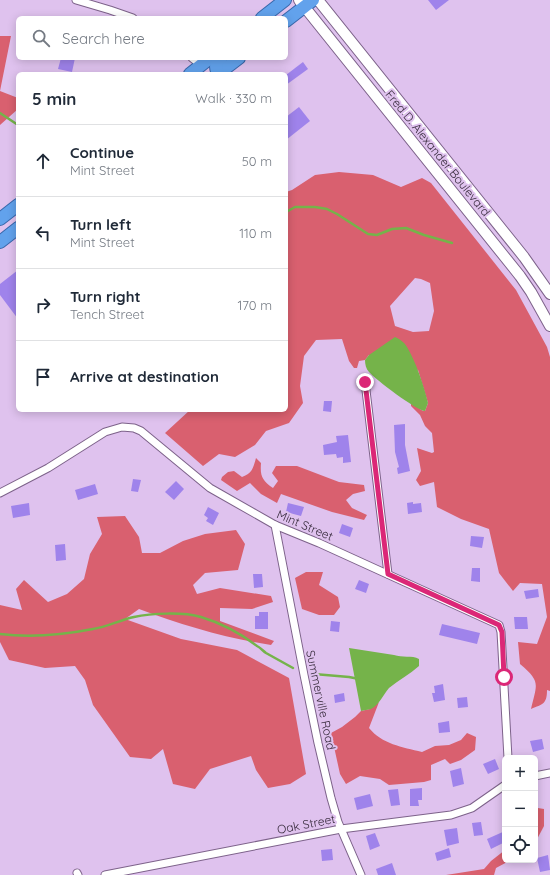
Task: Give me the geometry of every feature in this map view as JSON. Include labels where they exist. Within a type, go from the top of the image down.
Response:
[{"type":"highway","points":[[265,16],[285,0]]},
{"type":"highway","points":[[288,19],[306,2]]},
{"type":"highway","points":[[217,72],[215,66],[218,60]]},
{"type":"highway","points":[[221,72],[236,60]]},
{"type":"highway","points":[[192,72],[200,64]]},
{"type":"highway","points":[[0,219],[16,207]]},
{"type":"highway","points":[[0,242],[16,230]]},
{"type":"main road","name":"Fred D. Alexander Boulevard","points":[[318,0],[524,257],[550,294]]},
{"type":"main road","name":"Fred D. Alexander Boulevard","points":[[306,2],[520,276],[531,292],[550,326]]},
{"type":"street","points":[[76,0],[127,16]]},
{"type":"street","points":[[365,382],[388,574]]},
{"type":"street","name":"Mint Street","points":[[0,493],[48,468],[105,432],[116,428],[127,427],[141,431],[210,488],[275,525],[319,543],[495,622],[500,627],[508,755]]},
{"type":"street","name":"Summerville Road","points":[[275,525],[318,743],[331,798],[341,829],[361,875]]},
{"type":"street","points":[[538,775],[550,773]]},
{"type":"street","name":"Oak Street","points":[[105,875],[341,829],[451,816],[472,808],[502,787]]},
{"type":"shaded area","points":[[0,36],[11,36],[0,91]]},
{"type":"shaded area","points":[[0,91],[16,97],[16,111],[0,125]]},
{"type":"shaded area","points":[[339,172],[373,175],[401,187],[422,178],[431,183],[516,290],[547,347],[550,357],[550,691],[547,690],[544,703],[531,709],[536,684],[527,670],[520,664],[518,642],[537,644],[547,617],[542,584],[520,583],[513,591],[499,573],[489,529],[461,519],[437,507],[434,482],[420,486],[416,480],[421,471],[417,448],[432,453],[434,452],[432,433],[425,426],[420,415],[411,406],[411,403],[425,411],[428,403],[418,370],[369,355],[365,360],[359,361],[357,368],[354,368],[349,361],[342,339],[316,340],[304,356],[300,386],[303,403],[289,423],[266,431],[255,445],[235,457],[219,454],[203,466],[165,433],[188,412],[288,412],[288,191],[315,175]],"holes":[[[415,278],[430,283],[434,311],[429,331],[413,332],[395,326],[390,306]]]},
{"type":"shaded area","points":[[395,337],[406,345],[417,367],[428,403],[425,411],[414,406],[396,394],[373,376],[366,368],[365,360],[369,355]]},
{"type":"shaded area","points":[[256,458],[261,463],[262,477],[266,483],[273,488],[278,481],[272,473],[276,466],[297,466],[339,482],[364,485],[365,491],[353,494],[346,500],[352,508],[367,515],[364,520],[332,512],[281,494],[277,503],[261,494],[250,483],[237,491],[221,480],[222,477],[228,472],[234,471],[242,477],[248,474],[253,468]]},
{"type":"shaded area","points":[[125,516],[139,537],[142,553],[160,553],[183,541],[205,534],[236,530],[245,544],[238,570],[205,573],[193,585],[197,594],[220,588],[271,596],[273,602],[252,609],[220,608],[220,621],[274,641],[271,645],[237,639],[204,630],[139,609],[125,619],[181,639],[237,650],[289,678],[306,774],[290,784],[268,788],[256,770],[251,756],[210,769],[195,789],[173,784],[163,749],[151,759],[130,757],[93,705],[85,680],[75,666],[45,668],[9,660],[0,642],[0,605],[22,610],[16,589],[24,580],[48,602],[67,594],[84,579],[90,554],[102,534],[97,517]]},
{"type":"shaded area","points":[[306,572],[323,572],[319,585],[338,597],[340,607],[334,615],[319,615],[302,609],[295,578]]},
{"type":"shaded area","points":[[349,648],[416,658],[419,659],[419,666],[389,688],[374,707],[361,711]]},
{"type":"shaded area","points":[[379,702],[369,728],[380,738],[386,741],[422,752],[435,746],[449,745],[461,740],[467,733],[476,737],[475,750],[461,760],[450,764],[445,759],[431,765],[431,780],[424,782],[389,785],[380,779],[360,776],[346,784],[340,774],[331,733],[342,727],[361,711],[370,709]]},
{"type":"shaded area","points":[[538,808],[544,809],[544,826],[538,837]]},
{"type":"shaded area","points":[[502,852],[502,863],[505,863],[496,868],[494,875],[446,875],[484,869]]},
{"type":"building","points":[[428,0],[449,0],[436,10]]},
{"type":"building","points":[[60,60],[75,60],[72,72],[58,69]]},
{"type":"building","points":[[303,62],[308,69],[288,84],[288,73]]},
{"type":"building","points":[[299,107],[310,121],[288,138],[288,115]]},
{"type":"building","points":[[16,272],[16,316],[0,295],[0,284]]},
{"type":"building","points":[[324,401],[332,401],[331,412],[323,411]]},
{"type":"building","points":[[405,424],[405,445],[410,471],[398,474],[397,468],[399,467],[395,452],[394,425]]},
{"type":"building","points":[[348,435],[351,462],[343,463],[343,457],[337,458],[336,454],[324,455],[323,445],[337,442],[336,436]]},
{"type":"building","points":[[133,479],[141,480],[138,492],[131,491]]},
{"type":"building","points":[[176,481],[184,489],[174,500],[165,492]]},
{"type":"building","points":[[95,484],[98,494],[78,500],[75,490]]},
{"type":"building","points":[[413,502],[413,504],[421,503],[422,512],[408,514],[407,503]]},
{"type":"building","points":[[29,503],[30,515],[13,518],[11,506]]},
{"type":"building","points":[[288,503],[304,507],[301,516],[286,512]]},
{"type":"building","points":[[208,507],[219,513],[213,525],[206,521],[208,518],[204,515]]},
{"type":"building","points":[[342,524],[353,528],[350,537],[339,533]]},
{"type":"building","points":[[471,536],[484,537],[482,548],[470,546]]},
{"type":"building","points":[[65,544],[66,560],[56,561],[55,545]]},
{"type":"building","points":[[472,568],[480,568],[480,582],[471,581]]},
{"type":"building","points":[[253,574],[262,574],[263,587],[254,588]]},
{"type":"building","points":[[359,580],[369,584],[366,593],[355,589]]},
{"type":"building","points":[[538,589],[539,597],[526,599],[524,591]]},
{"type":"building","points":[[259,612],[268,612],[268,629],[255,629],[255,616],[259,616]]},
{"type":"building","points":[[514,617],[527,617],[528,629],[515,629]]},
{"type":"building","points":[[331,621],[340,622],[339,632],[330,631]]},
{"type":"building","points":[[442,624],[480,633],[477,644],[439,635]]},
{"type":"building","points":[[443,684],[445,700],[434,702],[432,693],[435,693],[434,686]]},
{"type":"building","points":[[344,693],[345,701],[335,703],[334,695]]},
{"type":"building","points":[[467,697],[468,707],[458,708],[457,698]]},
{"type":"building","points":[[449,721],[450,732],[439,733],[438,723]]},
{"type":"building","points":[[542,739],[544,749],[533,752],[530,741]]},
{"type":"building","points":[[495,759],[499,769],[488,774],[483,764]]},
{"type":"building","points":[[461,768],[464,784],[453,787],[450,771]]},
{"type":"building","points":[[422,788],[422,800],[418,800],[419,806],[410,806],[410,789]]},
{"type":"building","points":[[398,789],[400,805],[391,806],[388,790]]},
{"type":"building","points":[[370,794],[373,806],[357,810],[354,798]]},
{"type":"building","points":[[481,822],[483,835],[474,836],[472,823]]},
{"type":"building","points":[[457,828],[459,843],[447,846],[444,830]]},
{"type":"building","points":[[502,832],[502,844],[491,849],[487,839]]},
{"type":"building","points":[[375,833],[380,846],[370,850],[366,836]]},
{"type":"building","points":[[449,848],[451,857],[437,861],[435,853]]},
{"type":"building","points":[[332,849],[333,860],[322,861],[321,850]]},
{"type":"building","points":[[548,855],[550,870],[540,872],[538,858]]},
{"type":"building","points":[[392,863],[396,875],[378,875],[376,869]]},
{"type":"waterway","points":[[0,113],[16,124]]},
{"type":"waterway","points":[[288,211],[295,207],[315,207],[327,209],[368,234],[377,235],[392,229],[406,228],[452,243]]},
{"type":"waterway","points":[[0,634],[24,636],[58,634],[98,628],[129,618],[141,616],[158,614],[186,614],[208,619],[230,629],[251,641],[266,653],[293,668]]},
{"type":"waterway","points":[[314,674],[359,679]]},
{"type":"route","points":[[365,382],[388,574],[499,625],[502,632],[504,677]]}]
